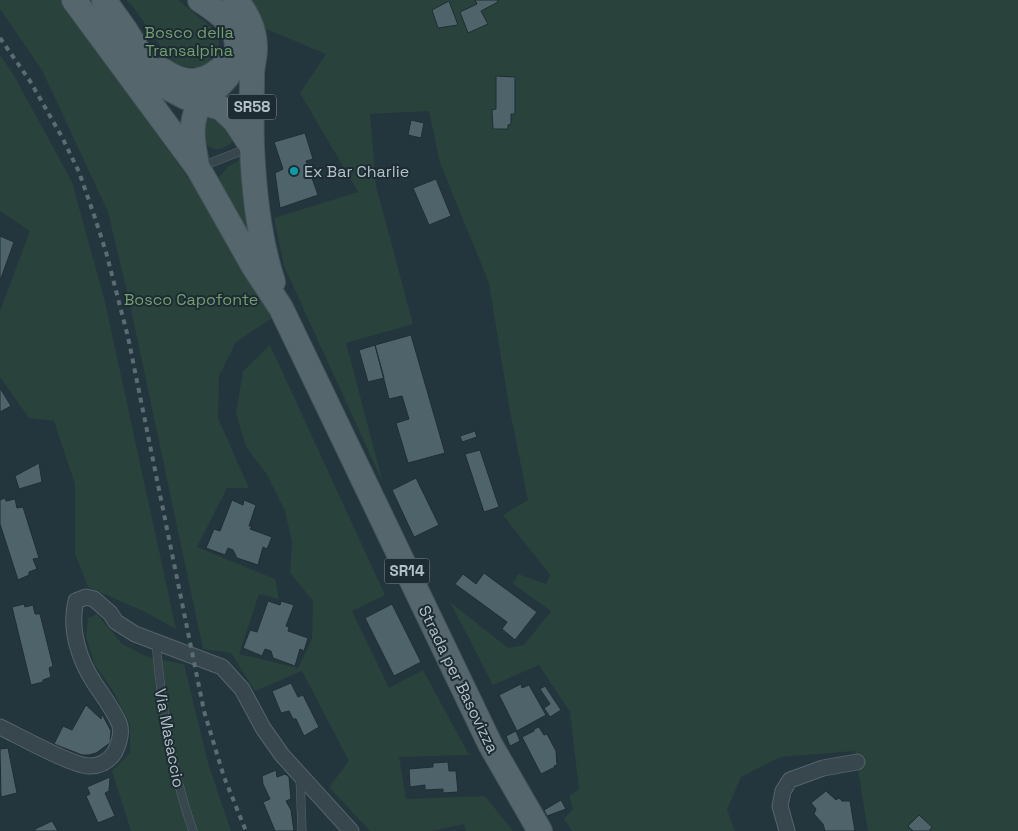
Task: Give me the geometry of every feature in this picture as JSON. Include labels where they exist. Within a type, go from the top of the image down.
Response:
[{"type":"main road","name":"Strada per Basovizza","points":[[74,0],[198,168],[254,266],[281,308],[490,744],[519,798],[540,831]]},
{"type":"main road","points":[[104,0],[147,65],[166,87],[185,97],[205,102]]},
{"type":"main road","points":[[126,31],[154,63],[171,76],[183,81],[205,79],[217,73],[237,49],[234,31],[226,20],[200,0]]},
{"type":"main road","name":"SR58","points":[[235,0],[244,10],[252,29],[255,48],[252,68]]},
{"type":"main road","name":"SR58","points":[[205,102],[234,68],[237,59],[237,49]]},
{"type":"main road","name":"Strada per Basovizza","points":[[252,68],[252,147],[261,234],[267,265],[281,308]]},
{"type":"main road","points":[[140,90],[168,104],[185,107],[229,93],[242,82],[252,68]]},
{"type":"main road","name":"Strada per Basovizza","points":[[198,168],[193,126],[196,114],[205,102],[221,108],[235,121],[252,147]]},
{"type":"street","points":[[0,726],[71,761],[88,767],[104,763],[114,753],[120,738],[120,724],[85,668],[73,626],[73,613],[76,601],[86,597],[94,599],[110,613],[116,622],[135,634],[222,667],[242,689],[263,728],[282,755],[351,831]]},
{"type":"street","points":[[787,831],[780,806],[783,791],[790,780],[823,768],[857,762]]},
{"type":"lane","points":[[198,168],[252,147]]},
{"type":"lane","name":"Via Masaccio","points":[[156,643],[170,753],[193,831]]},
{"type":"lane","points":[[300,775],[299,794],[302,831]]},
{"type":"green space","name":"Bosco Capofonte","points":[[0,0],[60,0],[195,187],[272,318],[236,342],[219,376],[218,418],[249,488],[227,488],[197,547],[275,579],[279,599],[259,594],[239,654],[298,668],[312,639],[313,601],[290,573],[292,542],[285,511],[266,473],[246,447],[236,413],[243,371],[270,345],[385,595],[352,611],[389,688],[423,670],[469,755],[399,757],[406,799],[485,796],[513,831],[466,831],[464,824],[432,831],[370,831],[329,787],[349,761],[302,671],[255,691],[231,653],[203,649],[129,300],[108,212],[42,70],[0,9]]},
{"type":"green space","name":"Bosco della Transalpina","points":[[126,0],[178,0],[216,31],[219,38],[219,47],[214,57],[206,64],[198,67],[179,65],[171,61],[134,8]]},
{"type":"green space","points":[[250,0],[1018,0],[1018,831],[868,831],[855,751],[780,757],[741,777],[727,810],[735,831],[572,831],[564,819],[573,809],[569,796],[579,789],[570,712],[539,665],[493,685],[450,602],[508,648],[524,645],[551,611],[513,584],[518,574],[546,584],[550,575],[503,515],[528,500],[509,406],[489,283],[440,163],[429,111],[370,114],[376,186],[413,324],[346,343],[383,483],[284,266],[274,218],[358,192],[300,93],[326,54],[266,29],[261,14]]},
{"type":"green space","name":"Bosco Capofonte","points":[[0,55],[12,72],[72,182],[105,302],[176,629],[143,611],[88,587],[75,554],[75,484],[54,421],[29,418],[0,377],[0,311],[30,231],[0,211]]},
{"type":"green space","points":[[210,114],[216,115],[236,139],[224,148],[212,148],[203,141],[205,117]]},
{"type":"green space","points":[[242,159],[252,244],[219,186],[219,177],[229,166]]},
{"type":"green space","points":[[97,614],[122,644],[148,657],[184,664],[208,763],[231,831],[131,831],[112,771],[130,753],[130,724],[112,689],[95,665],[86,637],[88,618]]},
{"type":"building","points":[[475,0],[497,0],[498,2],[481,11],[488,24],[468,33],[460,12],[477,4]]},
{"type":"building","points":[[449,1],[458,25],[438,28],[432,10]]},
{"type":"building","points":[[496,76],[515,77],[515,114],[511,114],[511,124],[508,125],[508,129],[493,129],[492,110],[496,109]]},
{"type":"building","points":[[411,120],[424,123],[421,138],[408,135]]},
{"type":"building","name":"Ex Bar Charlie","points":[[305,133],[313,159],[306,161],[318,195],[280,208],[275,173],[283,169],[274,142]]},
{"type":"building","points":[[436,179],[451,216],[429,225],[413,188]]},
{"type":"building","points":[[0,236],[14,242],[0,281]]},
{"type":"building","points":[[411,335],[445,453],[408,463],[396,423],[409,419],[402,396],[389,399],[375,345]]},
{"type":"building","points":[[375,345],[384,378],[368,382],[359,350]]},
{"type":"building","points":[[0,388],[11,406],[0,412]]},
{"type":"building","points":[[475,431],[477,437],[462,442],[460,436]]},
{"type":"building","points":[[480,450],[499,507],[484,512],[465,454]]},
{"type":"building","points":[[39,463],[42,482],[19,489],[15,476]]},
{"type":"building","points":[[416,478],[439,525],[414,537],[392,490]]},
{"type":"building","points":[[5,498],[6,501],[15,499],[17,508],[23,507],[39,558],[33,559],[37,569],[18,580],[0,524],[0,500]]},
{"type":"building","points":[[232,500],[243,505],[244,500],[256,505],[249,526],[252,526],[250,529],[272,537],[267,549],[263,547],[258,565],[237,558],[233,550],[228,548],[225,555],[206,548],[214,529],[220,531]]},
{"type":"building","points":[[484,573],[537,612],[515,640],[502,629],[507,622],[455,584],[463,574],[476,584]]},
{"type":"building","points":[[268,601],[280,605],[281,601],[294,605],[286,626],[289,627],[288,631],[308,638],[304,651],[300,649],[295,666],[273,658],[271,651],[265,649],[262,656],[243,648],[250,630],[257,632]]},
{"type":"building","points":[[24,604],[25,607],[33,605],[35,614],[40,614],[53,666],[49,668],[51,677],[43,680],[43,682],[31,685],[12,607]]},
{"type":"building","points":[[392,604],[421,662],[394,676],[365,618]]},
{"type":"building","points":[[291,683],[298,697],[303,695],[319,727],[304,736],[296,719],[293,719],[289,711],[281,713],[272,691]]},
{"type":"building","points":[[521,684],[522,688],[529,685],[546,715],[517,731],[499,695]]},
{"type":"building","points":[[545,686],[561,710],[550,717],[544,708],[550,704],[540,689]]},
{"type":"building","points":[[86,705],[101,719],[102,714],[111,731],[110,743],[96,753],[89,755],[82,755],[54,744],[63,726],[72,730]]},
{"type":"building","points":[[539,727],[544,735],[547,734],[556,751],[557,765],[541,774],[522,737]]},
{"type":"building","points":[[516,731],[520,741],[510,746],[506,736]]},
{"type":"building","points":[[8,748],[17,793],[1,797],[0,749]]},
{"type":"building","points":[[448,762],[449,771],[456,771],[458,792],[443,793],[443,789],[425,790],[425,785],[410,787],[409,769],[433,767],[433,763]]},
{"type":"building","points":[[276,770],[277,777],[285,774],[289,777],[291,799],[286,801],[291,810],[294,831],[275,831],[263,802],[270,799],[263,784],[262,776]]},
{"type":"building","points":[[110,777],[109,791],[105,793],[115,816],[98,823],[86,796],[90,794],[87,787]]},
{"type":"building","points":[[826,791],[836,800],[839,798],[842,801],[850,801],[855,831],[825,831],[823,824],[814,814],[816,809],[811,803]]},
{"type":"building","points":[[561,800],[566,809],[547,816],[544,810]]},
{"type":"building","points":[[919,815],[932,827],[929,831],[913,831],[908,826]]},
{"type":"building","points":[[52,821],[58,831],[36,831],[35,829]]},
{"type":"railway","points":[[0,38],[30,81],[62,137],[79,172],[106,252],[128,337],[204,711],[224,777],[246,831]]},
{"type":"place","name":"Ex Bar Charlie","points":[[294,171]]}]
